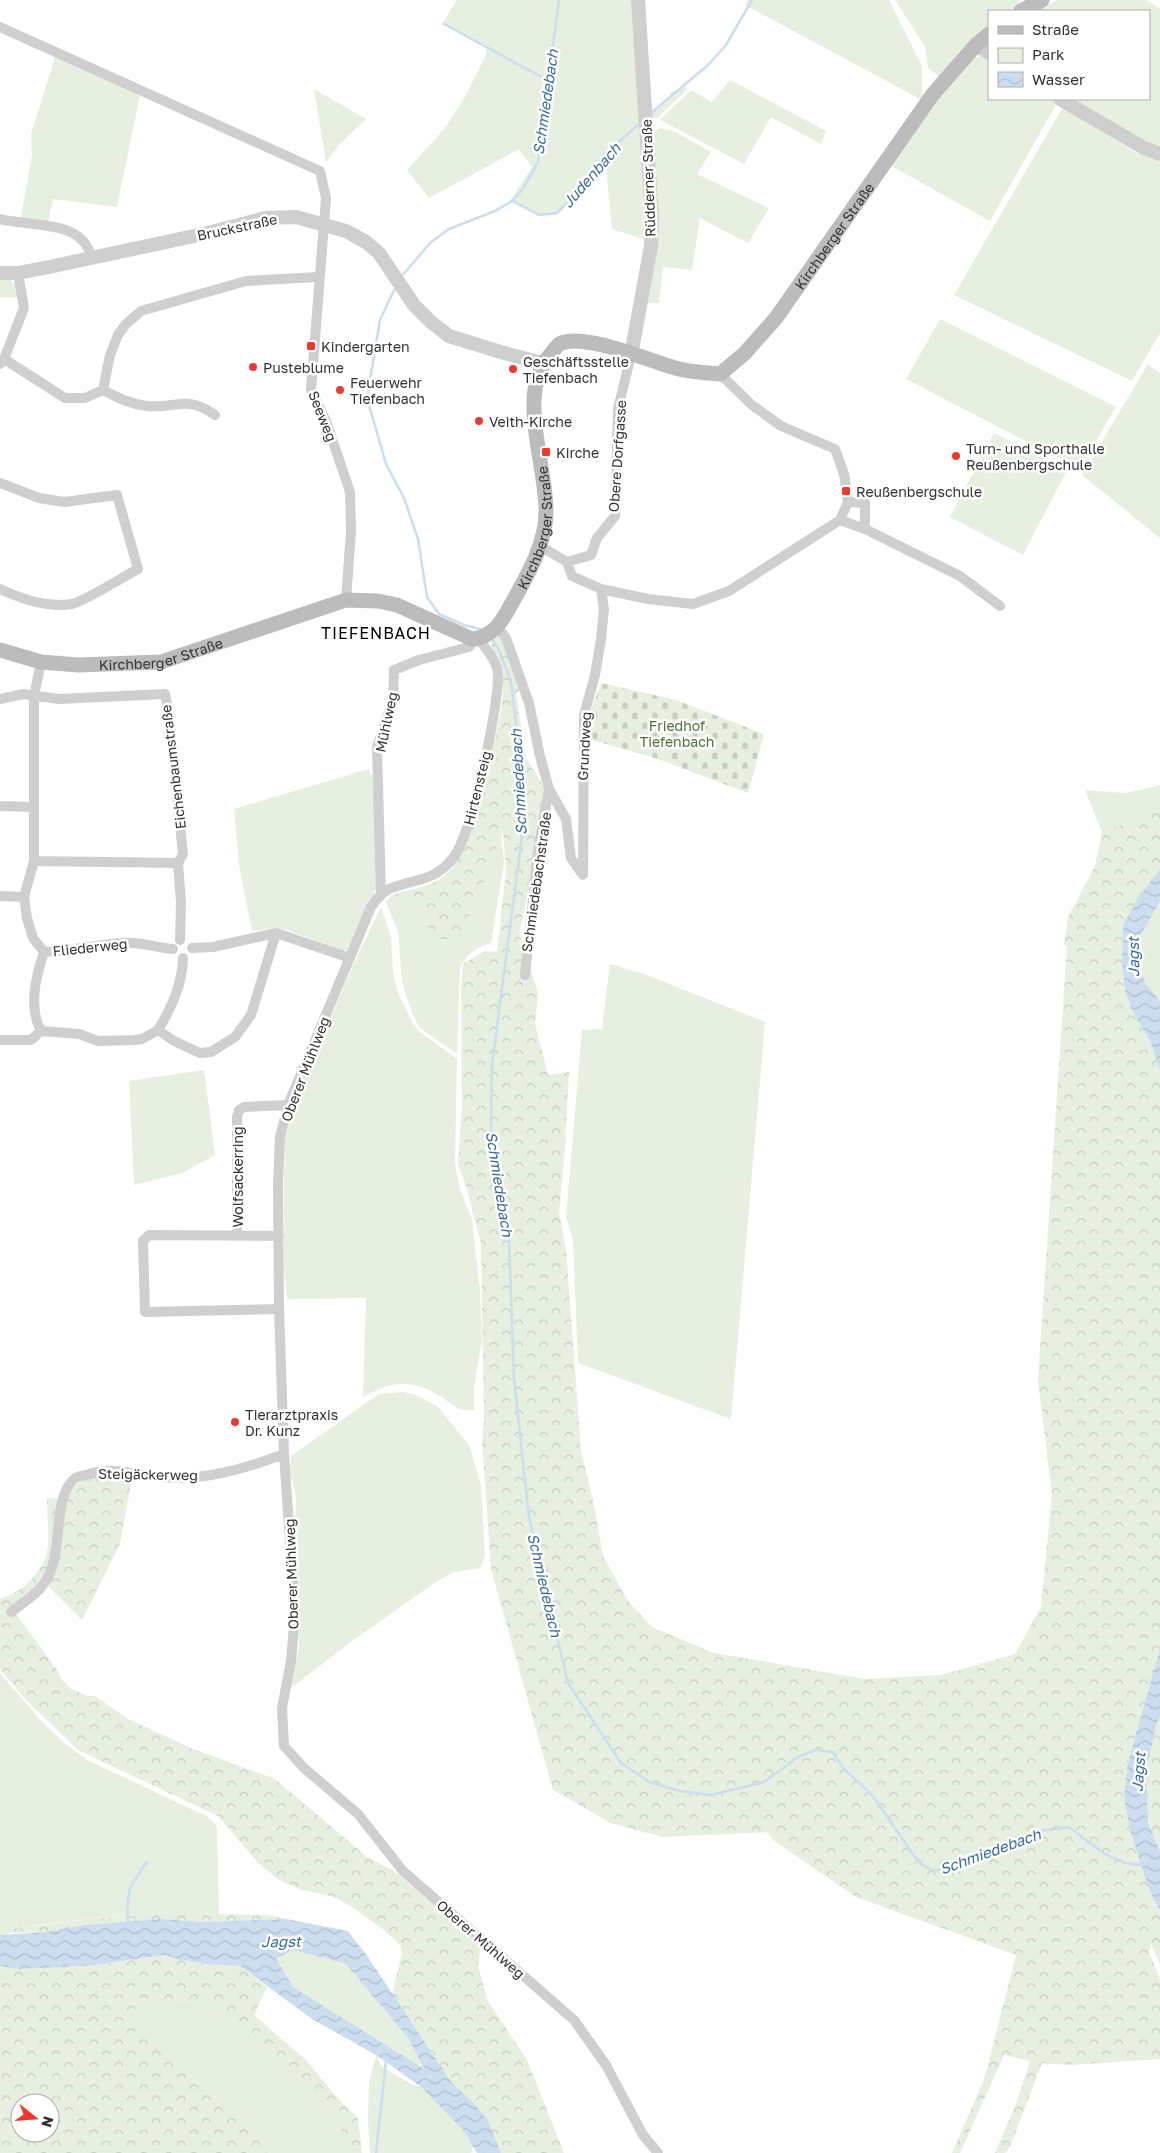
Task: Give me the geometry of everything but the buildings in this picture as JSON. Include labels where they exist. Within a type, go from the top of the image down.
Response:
[{"type":"main road","points":[[1023,10],[1042,0]]},
{"type":"main road","name":"Kirchberger Straße","points":[[0,650],[41,662],[78,665],[161,662],[346,600],[378,601],[397,605],[472,639],[488,634],[522,584],[540,546],[546,513],[534,415],[535,385],[542,363],[560,343],[577,341],[603,345],[680,370],[720,374],[744,354],[776,318],[933,94],[982,49],[988,36]]},
{"type":"street","name":"Rüdderner Straße","points":[[631,355],[651,246],[652,218],[638,0]]},
{"type":"street","name":"Seeweg","points":[[0,27],[320,171],[326,198],[318,277],[311,390],[326,421],[350,492],[346,600]]},
{"type":"street","points":[[1062,100],[1144,148],[1160,154]]},
{"type":"street","name":"Bruckstraße","points":[[0,273],[18,274],[208,233],[265,218],[296,217],[346,231],[366,242],[379,253],[414,305],[449,336],[504,354],[542,363]]},
{"type":"street","points":[[0,218],[75,233],[84,241],[92,258]]},
{"type":"street","points":[[18,274],[24,308],[2,361],[66,398],[85,398],[103,390]]},
{"type":"street","points":[[103,390],[110,355],[118,335],[126,324],[141,311],[246,281],[318,277]]},
{"type":"street","name":"Obere Dorfgasse","points":[[567,562],[591,555],[597,538],[615,516],[618,409],[631,355]]},
{"type":"street","points":[[540,546],[567,562],[572,576],[601,589],[648,599],[693,604],[729,591],[840,520],[848,502],[844,474],[835,450],[781,426],[752,405],[720,374]]},
{"type":"street","points":[[103,390],[125,402],[148,406],[190,403],[215,415]]},
{"type":"street","points":[[0,482],[39,498],[64,502],[117,496],[138,569],[74,604],[51,605],[19,598],[0,589]]},
{"type":"street","points":[[848,502],[865,503],[865,529]]},
{"type":"street","points":[[840,520],[865,529],[960,576],[1000,606]]},
{"type":"street","name":"Grundweg","points":[[583,875],[584,715],[595,675],[601,639],[604,609],[601,589]]},
{"type":"street","name":"Schmiedebachstraße","points":[[488,634],[506,638],[530,703],[540,756],[549,789],[566,820],[571,858],[583,875]]},
{"type":"street","name":"Mühlweg","points":[[381,895],[377,747],[393,700],[394,670],[419,660],[469,647],[488,634]]},
{"type":"street","name":"Hirtensteig","points":[[381,895],[390,889],[432,876],[453,858],[460,847],[467,828],[495,714],[498,672],[486,647],[488,634]]},
{"type":"street","name":"Fliederweg","points":[[41,662],[34,696],[34,860],[24,897],[27,918],[33,938],[44,952],[69,951],[123,943],[144,943],[173,949]]},
{"type":"street","points":[[0,699],[23,694],[34,696]]},
{"type":"street","name":"Eichenbaumstraße","points":[[34,696],[59,699],[164,694],[169,715],[183,854],[178,863],[181,902],[180,940]]},
{"type":"street","name":"Schmiedebachstraße","points":[[525,975],[538,851],[549,789]]},
{"type":"street","points":[[0,806],[33,807]]},
{"type":"street","points":[[34,860],[178,863]]},
{"type":"street","name":"Oberer Mühlweg","points":[[381,895],[371,908],[288,1104],[280,1137],[279,1236],[284,1454],[295,1614],[291,1661],[282,1708],[284,1746],[304,1768],[358,1814],[403,1871],[574,2020],[606,2065],[643,2135],[658,2153]]},
{"type":"street","points":[[0,896],[24,897]]},
{"type":"street","points":[[192,948],[213,947],[276,933],[350,958]]},
{"type":"street","points":[[158,1030],[174,1041],[200,1053],[211,1052],[235,1037],[250,1016],[276,933]]},
{"type":"street","points":[[180,940],[187,940],[192,948],[189,955],[183,958],[176,955],[173,949],[175,942],[180,940]]},
{"type":"street","points":[[41,1031],[36,1022],[35,988],[44,952]]},
{"type":"street","points":[[0,1040],[30,1040],[41,1031],[79,1034],[98,1041],[142,1039],[158,1030],[172,1006],[183,971],[183,958]]},
{"type":"street","name":"Wolfsackerring","points":[[237,1235],[237,1117],[239,1110],[244,1107],[288,1104]]},
{"type":"street","points":[[279,1236],[148,1235],[143,1241],[145,1312],[280,1309]]},
{"type":"street","name":"Steigäckerweg","points":[[11,1612],[43,1585],[56,1558],[63,1498],[76,1478],[95,1472],[114,1471],[133,1471],[162,1477],[206,1476],[233,1472],[284,1454]]},
{"type":"green space","points":[[457,0],[632,0],[646,191],[646,240],[612,229],[605,155],[578,193],[556,215],[541,216],[510,201],[532,167],[519,149],[429,198],[407,170],[445,128],[464,99],[486,55],[486,48],[442,24]]},
{"type":"green space","points":[[748,0],[889,0],[922,66],[922,100],[745,5]]},
{"type":"green space","points":[[895,0],[1020,0],[1013,10],[988,10],[988,30],[939,76],[928,68],[925,47]]},
{"type":"green space","points":[[1058,0],[1146,0],[1160,8],[1160,150],[1074,100],[1150,100],[1150,10],[1037,10]]},
{"type":"green space","points":[[983,56],[988,58],[988,100],[1052,100],[1057,103],[990,221],[890,165],[937,98],[972,58]]},
{"type":"green space","points":[[55,57],[140,95],[117,207],[53,199],[48,223],[21,217],[32,155],[31,134]]},
{"type":"green space","points":[[730,80],[826,131],[821,144],[771,117],[744,164],[660,120],[691,90],[712,102]]},
{"type":"green space","points":[[685,87],[688,89],[657,118],[652,118],[650,113],[671,95],[671,92]]},
{"type":"green space","points":[[314,89],[366,119],[339,145],[326,162]]},
{"type":"green space","points":[[1063,107],[1135,152],[1160,161],[1160,333],[1132,381],[954,295]]},
{"type":"green space","points":[[661,128],[674,131],[711,152],[697,174],[769,208],[748,243],[700,218],[692,270],[663,267],[659,303],[644,303],[653,136],[655,130]]},
{"type":"green space","points":[[0,278],[8,279],[14,283],[20,298],[0,297]]},
{"type":"green space","points":[[940,319],[1116,407],[1079,469],[906,379]]},
{"type":"green space","points":[[1148,364],[1160,373],[1160,538],[1082,475]]},
{"type":"green space","points":[[994,433],[1067,470],[1023,555],[950,517]]},
{"type":"green space","points":[[499,636],[513,660],[521,690],[516,693],[526,758],[544,787],[536,858],[519,933],[538,993],[535,1024],[548,1075],[569,1072],[559,1212],[566,1250],[581,1451],[594,1505],[603,1556],[628,1601],[652,1627],[714,1653],[865,1679],[941,1675],[1015,1654],[1041,1607],[1052,1494],[1038,1381],[1067,946],[1064,945],[1068,917],[1095,866],[1102,832],[1160,810],[1160,869],[1123,925],[1122,962],[1125,991],[1132,1011],[1151,1043],[1160,1070],[1160,1649],[1128,1762],[1149,1889],[1160,1911],[1160,1964],[1151,1943],[1149,1953],[1160,1979],[1160,2059],[1069,2065],[1042,2063],[1010,2147],[1005,2153],[995,2153],[1016,2104],[1030,2061],[1004,2055],[960,2153],[952,2153],[984,2080],[1016,1955],[856,1897],[773,1840],[767,1832],[662,1837],[611,1823],[553,1790],[491,1569],[482,1440],[484,1420],[481,1243],[466,1186],[458,1164],[462,1106],[461,987],[463,964],[485,951],[497,952],[506,870],[503,832],[460,942],[430,937],[426,904],[391,895],[424,886],[440,879],[452,868],[459,856],[484,782],[502,705],[502,683],[490,642]]},
{"type":"green space","name":"Friedhof Tiefenbach","points":[[601,683],[676,700],[764,734],[748,793],[658,759],[589,739],[591,710]]},
{"type":"green space","points":[[369,769],[371,775],[376,776],[378,882],[373,899],[364,913],[347,950],[343,951],[287,930],[274,928],[252,931],[239,865],[234,809]]},
{"type":"green space","points":[[1160,785],[1160,810],[1102,832],[1085,790],[1126,793]]},
{"type":"green space","points":[[501,835],[504,863],[491,943],[473,951],[460,967],[457,1054],[420,1028],[412,1013],[402,982],[398,932],[386,902],[391,895],[426,903],[460,942]]},
{"type":"green space","points":[[1160,901],[1160,1001],[1141,977],[1137,967],[1136,955],[1148,922]]},
{"type":"green space","points":[[381,907],[391,937],[393,972],[398,993],[413,1024],[420,1032],[457,1059],[455,1162],[459,1187],[472,1220],[480,1290],[482,1340],[474,1387],[474,1410],[459,1408],[435,1393],[414,1385],[405,1384],[385,1387],[363,1397],[366,1298],[287,1299],[284,1269],[284,1184],[285,1140],[289,1123],[303,1082],[354,963]]},
{"type":"green space","points":[[610,964],[644,974],[765,1022],[731,1419],[578,1363],[573,1241],[566,1217],[582,1030],[602,1029]]},
{"type":"green space","points":[[204,1070],[215,1155],[182,1173],[134,1185],[129,1081]]},
{"type":"green space","points":[[404,1392],[418,1396],[438,1407],[469,1445],[481,1485],[485,1556],[480,1568],[454,1572],[436,1582],[352,1641],[291,1688],[299,1647],[294,1519],[296,1499],[291,1475],[291,1456],[379,1394]]},
{"type":"green space","points":[[133,1474],[120,1544],[82,1620],[46,1584],[16,1614],[58,1671],[62,1680],[71,1689],[87,1696],[95,1696],[128,1719],[193,1749],[275,1779],[367,1857],[394,1871],[481,1943],[478,1966],[488,2001],[527,2060],[564,2153],[501,2153],[488,2120],[471,2100],[452,2083],[392,1994],[402,1953],[400,1945],[384,1930],[351,1906],[334,1897],[299,1889],[279,1880],[257,1862],[218,1816],[78,1750],[24,1698],[0,1669],[0,1599],[16,1592],[29,1582],[44,1560],[48,1540],[47,1498],[61,1499],[88,1476]]},
{"type":"green space","points":[[0,1673],[42,1722],[87,1760],[208,1817],[217,1826],[219,1914],[142,1915],[92,1919],[15,1928],[11,1933],[0,1935]]},
{"type":"green space","points":[[1160,1714],[1160,1852],[1150,1826],[1147,1810],[1146,1782],[1149,1753]]},
{"type":"green space","points":[[185,1913],[269,1915],[286,1919],[201,1922],[160,1919],[83,1925],[45,1932],[11,1933],[15,1928],[58,1923],[121,1916]]},
{"type":"green space","points":[[293,1950],[346,1964],[408,2038],[424,2070],[293,1987],[276,1958]]},
{"type":"green space","points":[[165,1955],[180,1960],[206,1964],[240,1966],[267,1987],[254,2015],[306,2060],[339,2100],[358,2118],[362,2153],[349,2153],[336,2118],[237,2022],[201,2000],[166,2001],[119,2013],[251,2127],[267,2153],[0,2153],[0,1966],[18,1969],[87,1966]]},
{"type":"green space","points":[[201,2000],[237,2022],[336,2118],[349,2153],[267,2153],[251,2127],[118,2013],[166,2001]]},
{"type":"green space","points":[[376,2055],[381,2066],[411,2084],[421,2087],[463,2130],[473,2147],[471,2153],[370,2153],[368,2120],[369,2083]]},
{"type":"water","name":"Jagst","points":[[1160,869],[1160,901],[1141,935],[1136,962],[1146,984],[1160,1001],[1160,1070],[1151,1043],[1132,1011],[1125,991],[1122,962],[1123,925],[1138,898]]},
{"type":"water","name":"Jagst","points":[[1160,1649],[1160,1714],[1146,1772],[1148,1822],[1160,1852],[1160,1911],[1149,1889],[1131,1833],[1124,1797],[1128,1762]]},
{"type":"water","name":"Jagst","points":[[160,1919],[201,1922],[286,1919],[348,1931],[368,1957],[452,2083],[471,2100],[488,2120],[501,2153],[477,2153],[463,2130],[421,2087],[376,2055],[312,2019],[240,1966],[206,1964],[180,1960],[165,1955],[87,1966],[18,1969],[0,1966],[0,1935],[45,1932],[83,1925]],"holes":[[[293,1950],[346,1964],[408,2038],[424,2069],[293,1987],[276,1958]]]},
{"type":"waterway","name":"Schmiedebach","points":[[401,277],[430,243],[449,229],[495,211],[512,201],[523,189],[538,162],[559,0]]},
{"type":"waterway","name":"Judenbach","points":[[651,113],[708,65],[726,45],[752,0]]},
{"type":"waterway","points":[[444,24],[549,81]]},
{"type":"waterway","name":"Judenbach","points":[[512,201],[539,215],[557,213],[575,195],[605,154],[639,124]]},
{"type":"waterway","name":"Schmiedebach","points":[[396,286],[380,320],[367,398],[386,464],[404,498],[418,539],[427,597],[439,614],[464,625],[484,630]]},
{"type":"waterway","name":"Schmiedebach","points":[[491,638],[498,648],[511,681],[520,761],[522,836],[492,1065],[491,1140],[509,1240],[514,1379],[529,1517],[568,1683],[621,1763],[649,1782],[680,1791],[711,1795],[764,1782],[798,1757],[815,1750],[833,1752],[843,1768],[873,1796],[919,1863],[934,1871],[955,1866],[1039,1831],[1069,1827],[1113,1858],[1123,1862],[1145,1865]]},
{"type":"waterway","points":[[128,1925],[128,1897],[135,1878],[147,1862]]},
{"type":"waterway","points":[[376,2153],[386,2060]]},
{"type":"place","name":"Kindergarten","points":[[311,346]]},
{"type":"place","name":"Pusteblume","points":[[253,367]]},
{"type":"place","name":"Geschäftsstelle Tiefenbach","points":[[513,369]]},
{"type":"place","name":"Feuerwehr Tiefenbach","points":[[340,390]]},
{"type":"place","name":"Veith-Kirche","points":[[479,421]]},
{"type":"place","name":"Kirche","points":[[546,452]]},
{"type":"place","name":"Turn- und Sporthalle Reußenbergschule","points":[[956,456]]},
{"type":"place","name":"Reußenbergschule","points":[[846,491]]},
{"type":"place","name":"Tierarztpraxis Dr. Kunz","points":[[235,1422]]},
{"type":"district","name":"TIEFENBACH","points":[[376,633]]}]
